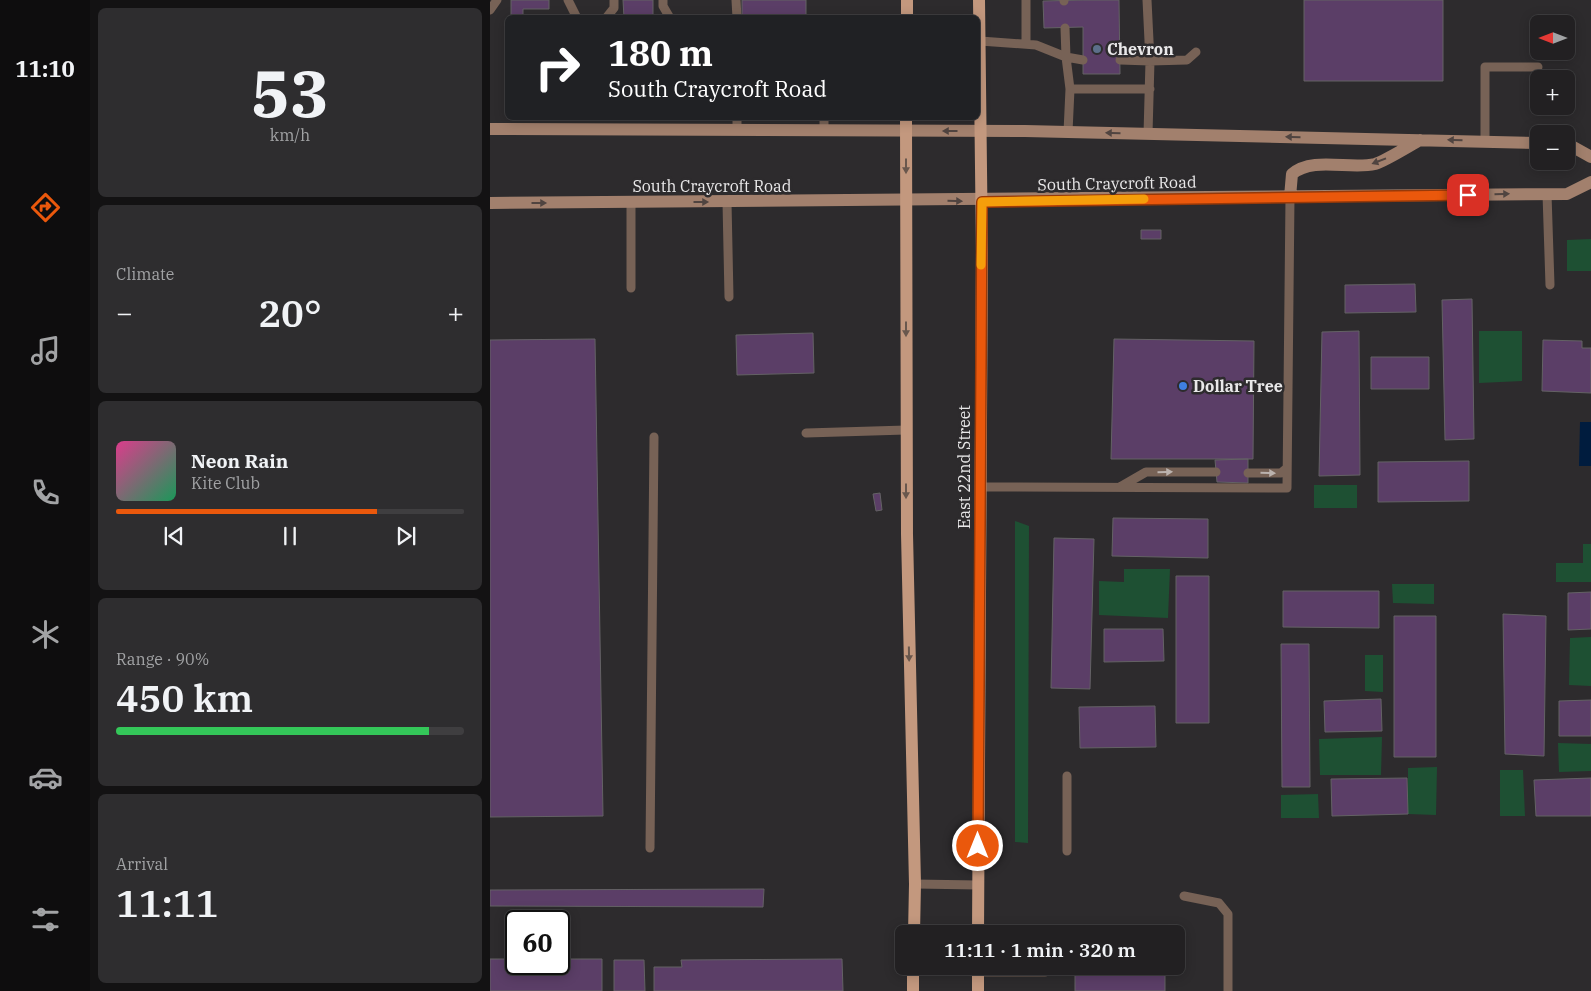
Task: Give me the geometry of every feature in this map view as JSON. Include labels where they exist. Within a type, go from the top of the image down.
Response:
[{"type":"main road","points":[[906,15],[907,0]]},
{"type":"main road","name":"East 22nd Street","points":[[979,0],[979,15]]},
{"type":"main road","name":"East 22nd Street","points":[[978,925],[982,202],[980,41]]},
{"type":"main road","points":[[906,120],[907,534],[915,884],[914,925]]},
{"type":"main road","points":[[490,129],[824,124],[906,131],[1068,132],[1530,143]]},
{"type":"main road","points":[[1290,197],[1292,174],[1299,168],[1376,164],[1422,139]]},
{"type":"main road","points":[[1575,149],[1591,157]]},
{"type":"main road","name":"South Craycroft Road","points":[[490,203],[982,202],[1567,194],[1591,182]]},
{"type":"main road","points":[[913,975],[913,991]]},
{"type":"main road","points":[[978,975],[978,991]]},
{"type":"lane","points":[[490,10],[497,0]]},
{"type":"lane","points":[[568,0],[575,15]]},
{"type":"lane","points":[[574,0],[575,15]]},
{"type":"lane","points":[[608,15],[614,8],[614,0]]},
{"type":"lane","points":[[664,0],[663,6],[668,15]]},
{"type":"lane","points":[[736,0],[736,15]]},
{"type":"lane","points":[[1026,0],[1026,44]]},
{"type":"lane","points":[[1147,0],[1150,61],[1148,134]]},
{"type":"lane","points":[[1065,28],[1070,90],[1068,132]]},
{"type":"lane","points":[[980,41],[1036,45],[1066,57],[1083,60]]},
{"type":"lane","points":[[1120,60],[1187,60],[1196,52]]},
{"type":"lane","points":[[1485,141],[1485,67],[1538,67]]},
{"type":"lane","points":[[1070,90],[1150,89]]},
{"type":"lane","points":[[1547,194],[1550,285]]},
{"type":"lane","points":[[980,487],[1287,488],[1290,197]]},
{"type":"lane","points":[[631,202],[631,288]]},
{"type":"lane","points":[[727,202],[729,297]]},
{"type":"lane","points":[[806,433],[906,430]]},
{"type":"lane","points":[[650,848],[654,437]]},
{"type":"lane","points":[[1248,473],[1281,473],[1287,468]]},
{"type":"lane","points":[[1120,488],[1146,472],[1216,472]]},
{"type":"lane","points":[[1067,776],[1067,851]]},
{"type":"lane","points":[[915,884],[978,885]]},
{"type":"lane","points":[[1184,896],[1219,903],[1228,914],[1228,991]]},
{"type":"green space","points":[[1591,239],[1591,271],[1567,271],[1567,240]]},
{"type":"green space","points":[[1479,331],[1522,331],[1522,381],[1479,383]]},
{"type":"green space","points":[[1314,485],[1357,485],[1357,508],[1314,508]]},
{"type":"green space","points":[[1015,521],[1029,526],[1028,843],[1015,842]]},
{"type":"green space","points":[[1583,544],[1591,544],[1591,582],[1556,582],[1556,563],[1583,563]]},
{"type":"green space","points":[[1124,569],[1170,569],[1168,618],[1099,615],[1099,581],[1124,582]]},
{"type":"green space","points":[[1392,584],[1434,584],[1434,604],[1393,603]]},
{"type":"green space","points":[[1591,637],[1591,686],[1569,685],[1570,638]]},
{"type":"green space","points":[[1365,655],[1383,655],[1383,692],[1365,691]]},
{"type":"green space","points":[[1382,737],[1381,775],[1320,775],[1319,739]]},
{"type":"green space","points":[[1558,743],[1591,744],[1591,771],[1559,772]]},
{"type":"green space","points":[[1437,767],[1436,815],[1408,814],[1408,768]]},
{"type":"green space","points":[[1500,770],[1523,770],[1525,816],[1500,816]]},
{"type":"green space","points":[[1318,794],[1319,818],[1281,818],[1281,795]]},
{"type":"water","points":[[1580,422],[1591,422],[1591,466],[1579,466]]},
{"type":"building","points":[[511,0],[549,0],[549,9],[523,9],[523,15],[511,15]]},
{"type":"building","points":[[623,0],[653,0],[653,15],[624,15]]},
{"type":"building","points":[[742,0],[806,0],[806,15],[742,15]]},
{"type":"building","points":[[1119,0],[1120,74],[1083,74],[1083,27],[1044,28],[1043,1]]},
{"type":"building","points":[[1304,0],[1443,0],[1443,81],[1304,81]]},
{"type":"building","points":[[1141,230],[1161,230],[1161,239],[1141,239]]},
{"type":"building","points":[[1415,284],[1416,312],[1345,313],[1345,285]]},
{"type":"building","points":[[1472,299],[1474,439],[1445,440],[1442,300]]},
{"type":"building","points":[[1359,331],[1360,475],[1319,476],[1322,332]]},
{"type":"building","points":[[813,333],[814,373],[737,375],[736,335]]},
{"type":"building","points":[[595,339],[603,816],[490,817],[490,340]]},
{"type":"building","name":"Dollar Tree","points":[[1114,339],[1254,341],[1253,459],[1111,459]]},
{"type":"building","points":[[1543,340],[1582,341],[1582,348],[1591,348],[1591,393],[1542,391]]},
{"type":"building","points":[[1371,357],[1429,357],[1429,389],[1371,389]]},
{"type":"building","points":[[1248,459],[1248,483],[1217,482],[1215,460]]},
{"type":"building","points":[[1469,461],[1469,501],[1378,502],[1378,462]]},
{"type":"building","points":[[880,493],[882,510],[876,511],[873,494]]},
{"type":"building","points":[[1113,518],[1208,519],[1208,558],[1112,556]]},
{"type":"building","points":[[1054,538],[1094,539],[1090,689],[1051,688]]},
{"type":"building","points":[[1176,576],[1209,576],[1209,723],[1176,723]]},
{"type":"building","points":[[1283,591],[1379,591],[1379,628],[1283,627]]},
{"type":"building","points":[[1591,592],[1591,629],[1568,630],[1568,593]]},
{"type":"building","points":[[1503,614],[1546,616],[1544,756],[1505,754]]},
{"type":"building","points":[[1394,616],[1436,616],[1436,757],[1394,757]]},
{"type":"building","points":[[1104,629],[1163,629],[1164,661],[1104,662]]},
{"type":"building","points":[[1281,644],[1309,644],[1310,787],[1282,787]]},
{"type":"building","points":[[1381,699],[1382,731],[1325,732],[1324,701]]},
{"type":"building","points":[[1591,700],[1591,736],[1559,736],[1559,701]]},
{"type":"building","points":[[1155,706],[1156,747],[1080,748],[1079,707]]},
{"type":"building","points":[[1407,778],[1408,814],[1332,816],[1331,779]]},
{"type":"building","points":[[1591,778],[1591,816],[1536,816],[1534,780]]},
{"type":"building","points":[[764,889],[763,907],[490,906],[490,890]]},
{"type":"building","points":[[490,959],[505,959],[505,975],[570,975],[570,959],[602,959],[602,991],[490,991]]},
{"type":"building","points":[[842,959],[843,991],[654,991],[654,967],[682,967],[681,960]]},
{"type":"building","points":[[614,960],[644,960],[645,991],[614,991]]},
{"type":"building","points":[[1075,975],[1165,975],[1165,991],[1075,991]]},
{"type":"slow traffic","points":[[981,265],[982,202],[1144,199]]},
{"type":"place","name":"Chevron","points":[[1097,49]]},
{"type":"place","name":"Dollar Tree","points":[[1183,386]]},
{"type":"route","points":[[978,846],[982,202],[1468,195]]}]
